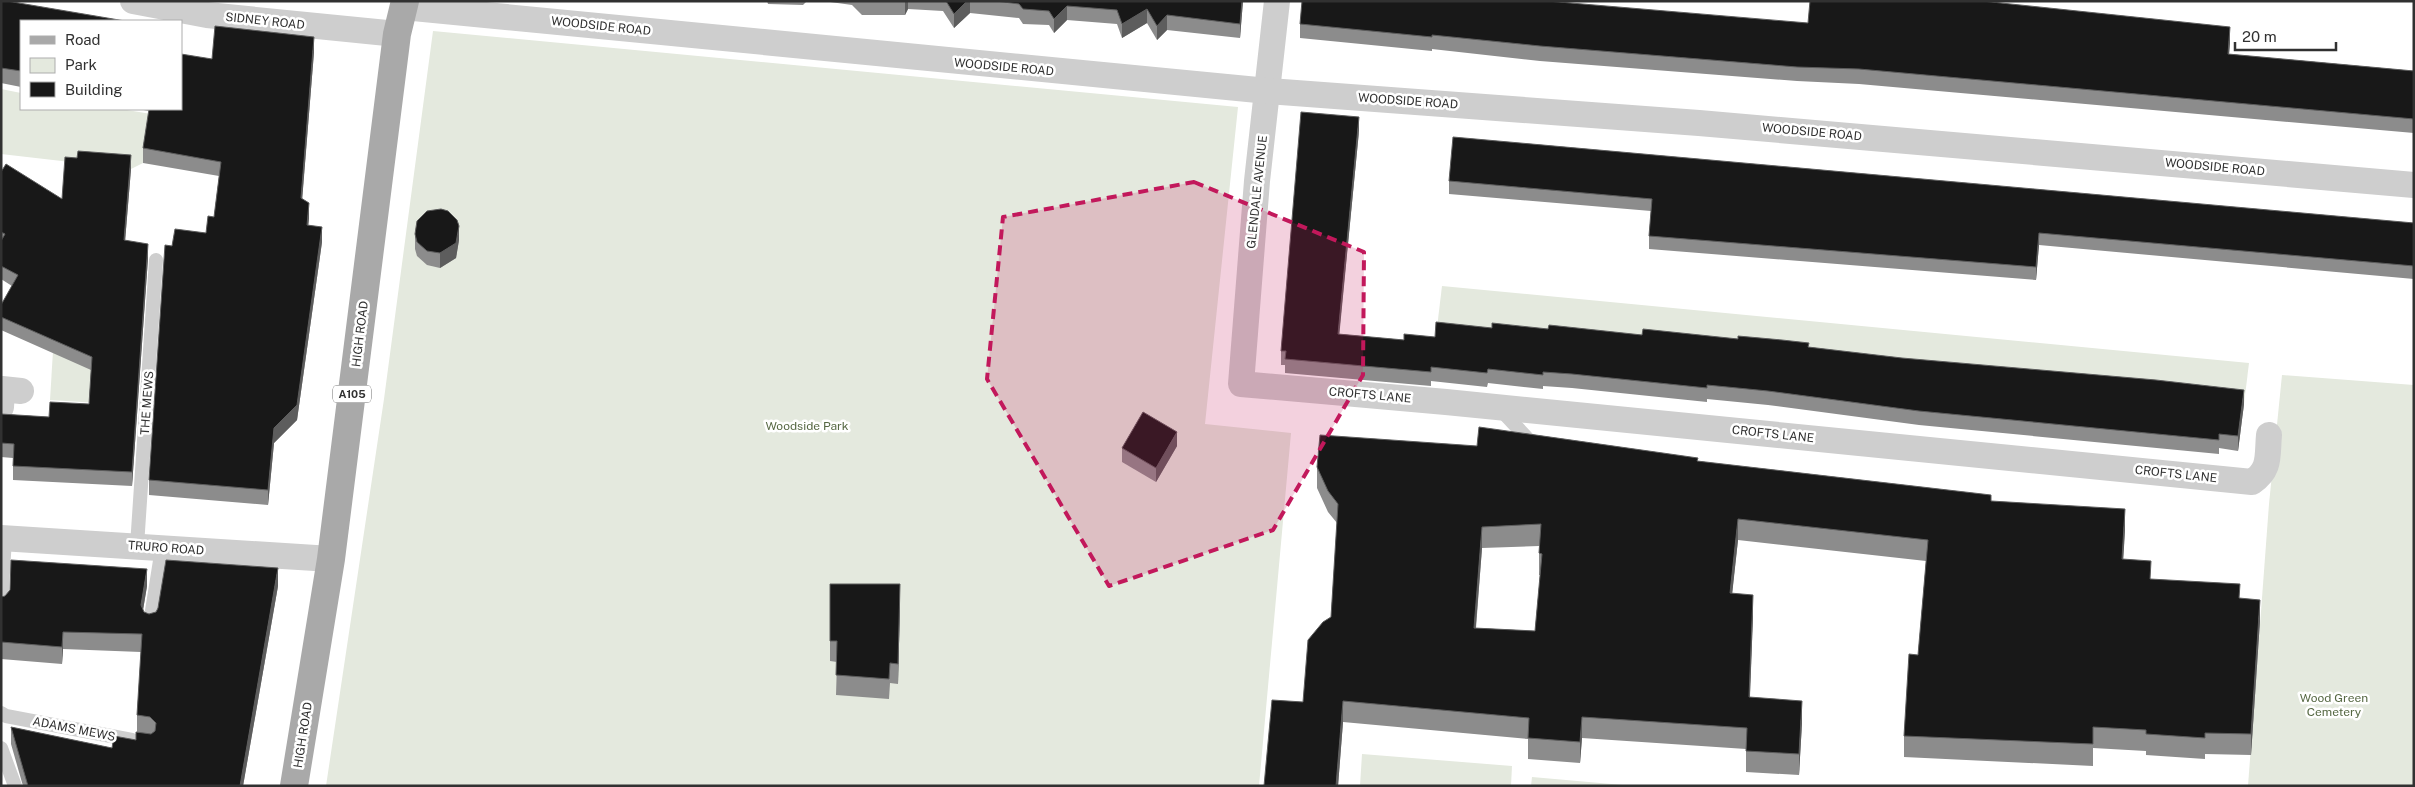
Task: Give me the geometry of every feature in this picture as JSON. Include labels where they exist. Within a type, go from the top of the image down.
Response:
[{"type":"main road","name":"HIGH ROAD","points":[[294,786],[331,559],[397,34],[404,4]]},
{"type":"street","name":"SIDNEY ROAD","points":[[133,1],[207,15],[397,34]]},
{"type":"street","name":"GLENDALE AVENUE","points":[[1241,384],[1257,181],[1277,1]]},
{"type":"street","name":"WOODSIDE ROAD","points":[[404,4],[1268,91],[1699,122],[2414,185]]},
{"type":"street","name":"CROFTS LANE","points":[[1241,384],[1499,407],[2252,482],[2262,475],[2266,466],[2269,435]]},
{"type":"street","name":"TRURO ROAD","points":[[3,538],[331,559]]},
{"type":"lane","name":"THE MEWS","points":[[150,624],[156,260]]},
{"type":"lane","points":[[1499,407],[1528,439]]},
{"type":"lane","points":[[1,606],[3,538]]},
{"type":"lane","name":"ADAMS MEWS","points":[[1,713],[6,716],[148,743]]},
{"type":"lane","points":[[1,748],[15,786]]},
{"type":"highlighted area","points":[[1194,182],[1364,252],[1363,375],[1273,530],[1109,586],[987,379],[1003,217]]},
{"type":"green space","name":"Woodside Park","points":[[433,31],[1238,107],[1205,424],[1291,433],[1259,786],[326,786],[384,399]]},
{"type":"green space","points":[[1,89],[20,93],[20,110],[127,110],[151,114],[143,163],[131,169],[1,154]]},
{"type":"green space","points":[[1442,286],[2249,363],[2243,412],[1436,336]]},
{"type":"green space","points":[[53,351],[132,356],[130,405],[50,400]]},
{"type":"green space","name":"Wood Green Cemetery","points":[[2282,375],[2414,385],[2414,786],[2248,786],[2269,504]]},
{"type":"green space","points":[[1362,754],[1512,766],[1511,786],[1360,786]]},
{"type":"green space","points":[[1532,777],[1634,786],[1531,786]]},
{"type":"building","points":[[1,1],[119,20],[20,20],[20,71],[1,68]]},
{"type":"building","points":[[946,1],[967,1],[954,14]]},
{"type":"building","points":[[996,1],[1242,1],[1240,24],[1167,15],[1157,26],[1147,9],[1122,24],[1117,10],[1067,6],[1054,19],[1049,11],[1023,9],[1019,4]]},
{"type":"building","points":[[1302,1],[1547,1],[1808,23],[1810,1],[1982,1],[2230,27],[2228,54],[2414,71],[2414,119],[1859,69],[1797,67],[1540,46],[1432,35],[1432,37],[1300,24]]},
{"type":"building","points":[[215,26],[314,37],[301,198],[309,203],[307,225],[322,227],[297,405],[274,428],[268,490],[149,480],[165,245],[172,246],[175,229],[206,233],[208,216],[214,217],[221,162],[143,148],[149,110],[182,110],[182,54],[212,59]]},
{"type":"building","points":[[1301,112],[1359,117],[1338,334],[1404,340],[1404,334],[1435,337],[1436,322],[1492,328],[1492,323],[1548,329],[1549,325],[1642,335],[1643,329],[1738,339],[1738,336],[1809,343],[1808,347],[1902,358],[2156,380],[2244,390],[2238,436],[2219,434],[2219,440],[1919,411],[1768,391],[1707,385],[1707,388],[1572,374],[1543,372],[1543,375],[1488,369],[1487,373],[1431,367],[1431,372],[1285,359],[1286,351],[1281,351]]},
{"type":"building","points":[[1453,137],[2414,223],[2414,266],[2039,233],[2036,267],[1649,236],[1652,199],[1449,181]]},
{"type":"building","points":[[78,151],[131,155],[124,240],[148,244],[132,472],[13,466],[14,444],[1,443],[1,414],[49,417],[50,402],[89,404],[92,357],[1,317],[1,305],[18,275],[1,266],[1,241],[5,234],[1,232],[1,172],[6,164],[62,199],[65,157],[77,158]]},
{"type":"building","points":[[441,209],[448,211],[457,220],[459,226],[456,243],[440,253],[427,251],[417,242],[415,234],[417,221],[427,211]]},
{"type":"building","points":[[1143,412],[1177,432],[1156,468],[1122,448]]},
{"type":"building","points":[[1479,427],[1698,458],[1697,461],[1991,495],[1991,501],[2125,509],[2122,559],[2151,561],[2150,579],[2240,584],[2239,598],[2260,600],[2251,734],[2205,733],[2205,738],[2146,734],[2146,730],[2093,727],[2093,744],[1904,736],[1909,654],[1918,655],[1928,540],[1738,519],[1730,593],[1753,595],[1749,697],[1802,701],[1799,754],[1746,751],[1747,728],[1582,717],[1580,742],[1528,738],[1529,718],[1343,701],[1336,786],[1264,786],[1272,700],[1303,702],[1308,640],[1323,622],[1331,617],[1338,504],[1328,491],[1317,467],[1320,435],[1477,446]],"holes":[[[1541,524],[1539,553],[1542,554],[1535,631],[1474,628],[1482,527]]]},
{"type":"building","points":[[11,560],[147,569],[141,605],[144,612],[149,614],[156,612],[158,608],[166,560],[278,568],[240,786],[28,786],[11,727],[112,748],[114,736],[136,740],[136,732],[151,734],[155,731],[156,723],[150,717],[137,715],[142,634],[63,632],[62,647],[1,642],[1,597],[5,596],[10,590]]},
{"type":"building","points":[[830,584],[900,584],[898,664],[890,663],[889,679],[836,675],[837,641],[830,641]]}]
